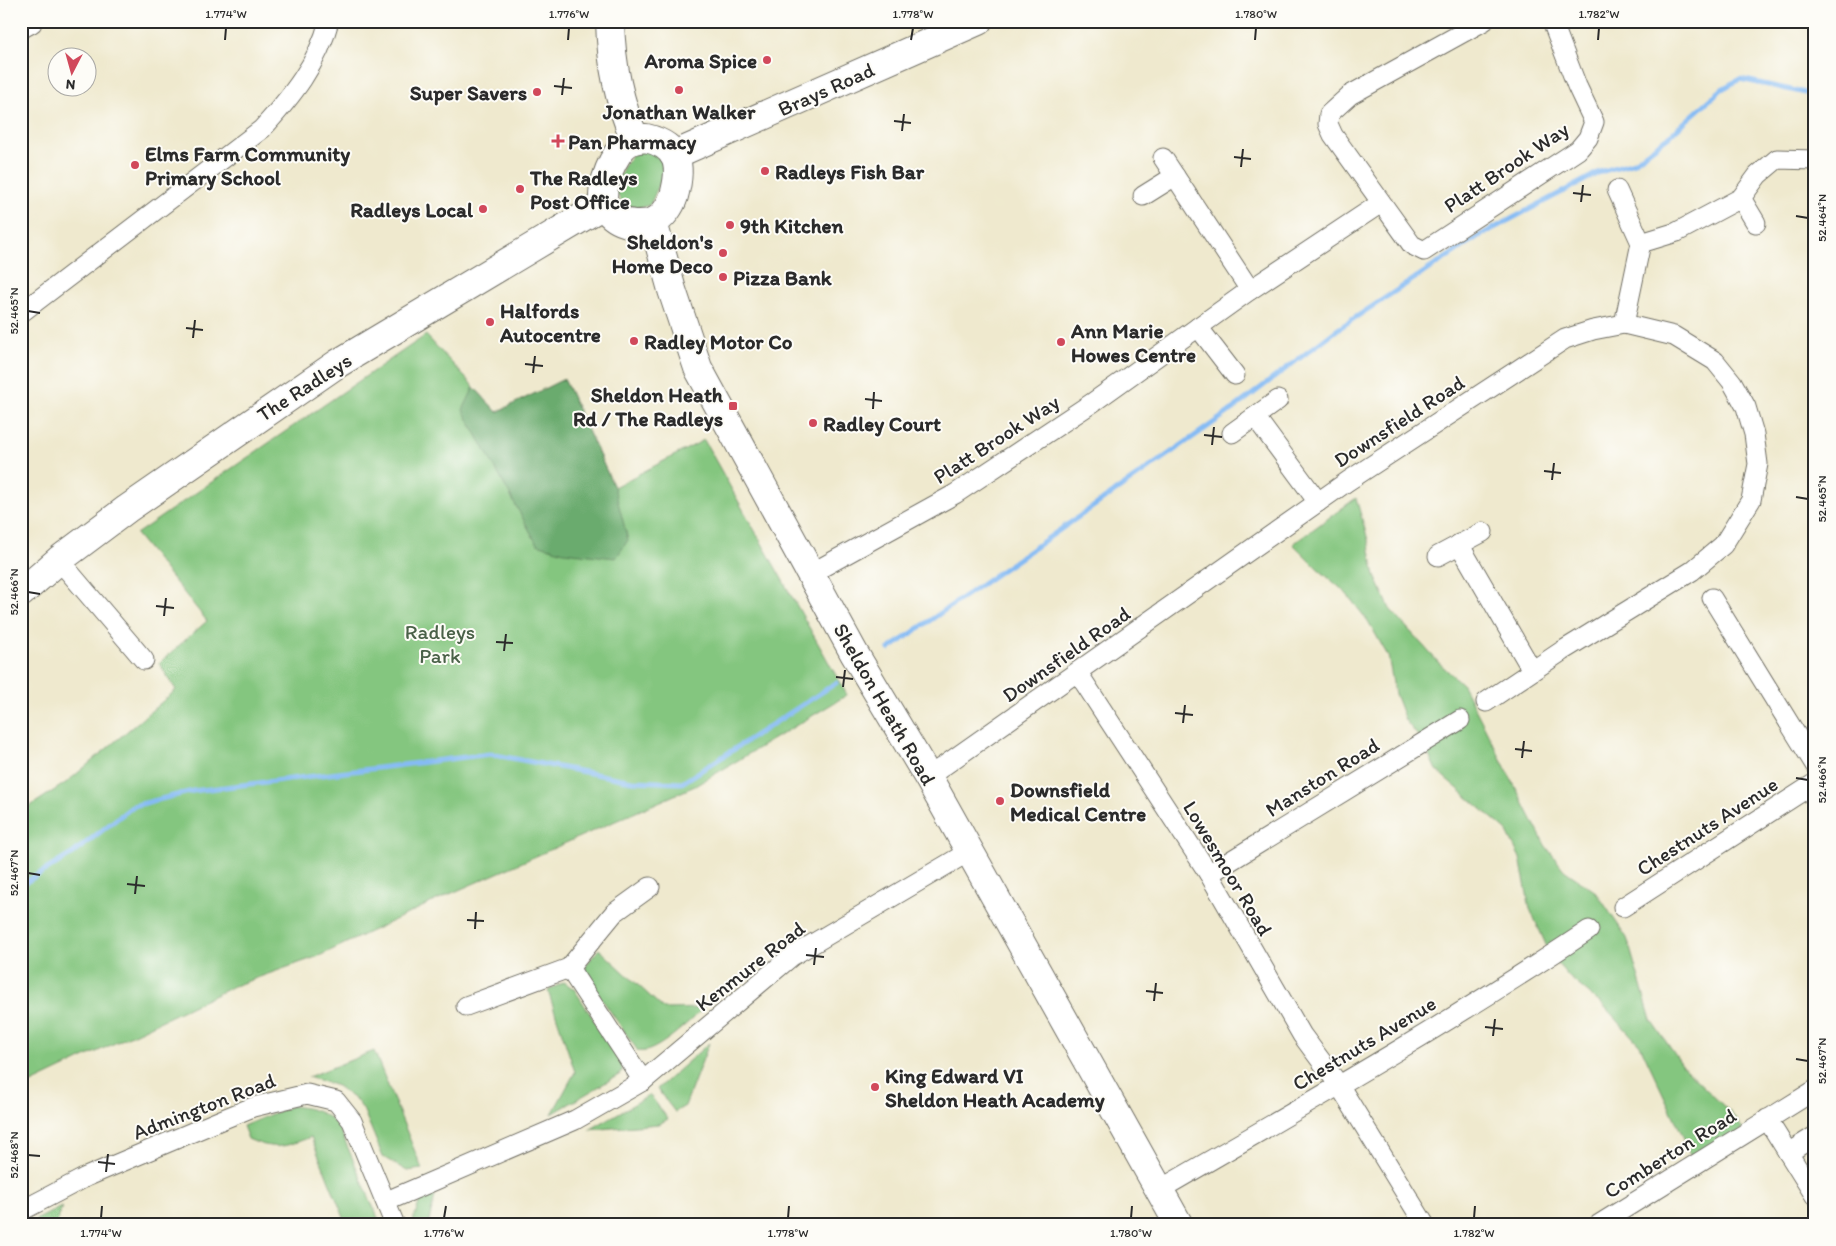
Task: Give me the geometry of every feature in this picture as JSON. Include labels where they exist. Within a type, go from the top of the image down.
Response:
[{"type":"street","points":[[21,314],[262,129],[289,99],[309,70],[323,44],[329,21]]},
{"type":"street","points":[[610,21],[613,62],[627,122],[635,139]]},
{"type":"street","name":"Brays Road","points":[[674,155],[978,21]]},
{"type":"street","name":"Platt Brook Way","points":[[1484,21],[1350,95],[1329,114],[1328,124],[1333,135],[1412,245],[1424,251],[1578,150],[1588,138],[1594,122],[1577,86],[1552,21]]},
{"type":"street","points":[[646,138],[658,141],[668,147],[674,155],[680,175],[672,200],[659,219],[641,224],[623,222],[603,205],[603,188],[616,158],[622,148],[635,139],[646,138]]},
{"type":"street","points":[[1164,158],[1250,290]]},
{"type":"street","points":[[1641,244],[1678,232],[1741,198],[1758,174],[1776,158],[1815,160]]},
{"type":"street","points":[[1143,196],[1175,176]]},
{"type":"street","points":[[1617,190],[1641,244],[1624,324]]},
{"type":"street","points":[[1741,198],[1756,223]]},
{"type":"street","name":"Platt Brook Way","points":[[810,574],[955,494],[1092,402],[1250,290],[1381,203]]},
{"type":"street","name":"The Radleys","points":[[21,593],[58,560],[127,509],[337,364],[603,205]]},
{"type":"street","name":"Sheldon Heath Road","points":[[653,222],[672,290],[698,368],[810,574],[970,851],[1178,1225]]},
{"type":"street","name":"Downsfield Road","points":[[928,777],[1318,502],[1565,339],[1593,330],[1624,324],[1674,336],[1715,361],[1732,382],[1746,406],[1754,434],[1758,464],[1751,500],[1723,545],[1692,572],[1532,670]]},
{"type":"street","points":[[1198,327],[1235,375]]},
{"type":"street","points":[[1232,434],[1278,400]]},
{"type":"street","points":[[1256,418],[1318,502]]},
{"type":"street","points":[[1438,556],[1483,532]]},
{"type":"street","points":[[1459,544],[1532,670],[1486,702]]},
{"type":"street","points":[[58,560],[144,660]]},
{"type":"street","points":[[1712,598],[1815,765]]},
{"type":"street","name":"Lowesmoor Road","points":[[1078,673],[1209,874],[1302,1035],[1339,1086],[1425,1225]]},
{"type":"street","name":"Manston Road","points":[[1209,874],[1460,720]]},
{"type":"street","name":"Chestnuts Avenue","points":[[1623,907],[1815,783]]},
{"type":"street","name":"Kenmure Road","points":[[387,1201],[575,1120],[643,1081],[792,956],[970,851]]},
{"type":"street","points":[[466,1006],[569,968],[614,913],[650,887]]},
{"type":"street","name":"Chestnuts Avenue","points":[[1159,1190],[1339,1086],[1499,988],[1589,930]]},
{"type":"street","points":[[569,968],[643,1081]]},
{"type":"street","name":"Comberton Road","points":[[1598,1225],[1815,1090]]},
{"type":"street","name":"Admington Road","points":[[21,1211],[86,1177],[221,1120],[253,1107],[307,1094],[336,1101],[352,1121],[387,1201],[395,1225]]},
{"type":"street","name":"Comberton Road","points":[[1767,1119],[1815,1196]]},
{"type":"street","points":[[1788,1153],[1815,1136]]},
{"type":"green space","points":[[637,147],[657,150],[666,169],[650,205],[638,208],[625,204],[615,190],[623,168]]},
{"type":"green space","name":"Radleys Park","points":[[426,335],[497,412],[564,379],[614,487],[704,440],[847,695],[695,786],[443,897],[319,956],[234,986],[21,1088],[21,812],[67,782],[176,690],[159,663],[207,621],[136,534]]},
{"type":"green space","points":[[564,379],[614,487],[628,540],[616,558],[564,552],[537,544],[463,410],[474,387],[497,412]]},
{"type":"green space","points":[[1356,498],[1368,540],[1375,576],[1390,609],[1438,662],[1463,685],[1545,845],[1564,870],[1596,892],[1627,938],[1651,1020],[1685,1069],[1730,1112],[1743,1129],[1693,1164],[1683,1136],[1640,1045],[1605,1007],[1569,977],[1551,956],[1530,909],[1520,858],[1506,830],[1436,770],[1422,741],[1405,720],[1395,694],[1388,656],[1368,621],[1345,592],[1293,544]]},
{"type":"green space","points":[[599,949],[664,1009],[704,1008],[663,1043],[645,1051],[638,1051],[585,975],[586,965]]},
{"type":"green space","points":[[564,982],[574,989],[622,1063],[622,1073],[552,1114],[575,1072],[548,991]]},
{"type":"green space","points":[[709,1043],[685,1106],[675,1112],[657,1089]]},
{"type":"green space","points":[[374,1051],[422,1169],[407,1171],[383,1157],[363,1109],[357,1101],[337,1086],[308,1077]]},
{"type":"green space","points":[[650,1095],[668,1119],[659,1124],[589,1130]]},
{"type":"green space","points":[[291,1106],[306,1108],[324,1114],[339,1127],[381,1225],[347,1225],[311,1137],[280,1146],[265,1145],[248,1139],[243,1126]]},
{"type":"green space","points":[[435,1196],[428,1225],[411,1225],[421,1198]]},
{"type":"green space","points":[[62,1207],[56,1225],[25,1225]]},
{"type":"waterway","points":[[889,649],[1229,412],[1338,329],[1479,236],[1600,172],[1634,162],[1669,136],[1722,89],[1740,79],[1815,95]]},
{"type":"waterway","points":[[21,885],[72,854],[133,806],[193,791],[490,754],[632,781],[682,783],[836,683]]},
{"type":"place","name":"Aroma Spice","points":[[767,60]]},
{"type":"place","name":"Jonathan Walker","points":[[679,90]]},
{"type":"place","name":"Super Savers","points":[[537,92]]},
{"type":"place","name":"Pan Pharmacy","points":[[558,141]]},
{"type":"place","name":"Elms Farm Community Primary School","points":[[135,165]]},
{"type":"place","name":"Radleys Fish Bar","points":[[765,171]]},
{"type":"place","name":"The Radleys Post Office","points":[[520,189]]},
{"type":"place","name":"Radleys Local","points":[[483,209]]},
{"type":"place","name":"9th Kitchen","points":[[730,225]]},
{"type":"place","name":"Sheldon's Home Deco","points":[[723,253]]},
{"type":"place","name":"Pizza Bank","points":[[723,277]]},
{"type":"place","name":"Halfords Autocentre","points":[[490,322]]},
{"type":"place","name":"Radley Motor Co","points":[[634,341]]},
{"type":"place","name":"Ann Marie Howes Centre","points":[[1061,342]]},
{"type":"place","name":"Sheldon Heath Rd / The Radleys","points":[[733,406]]},
{"type":"place","name":"Radley Court","points":[[813,423]]},
{"type":"place","name":"Downsfield Medical Centre","points":[[1000,801]]},
{"type":"place","name":"King Edward VI Sheldon Heath Academy","points":[[875,1087]]}]
